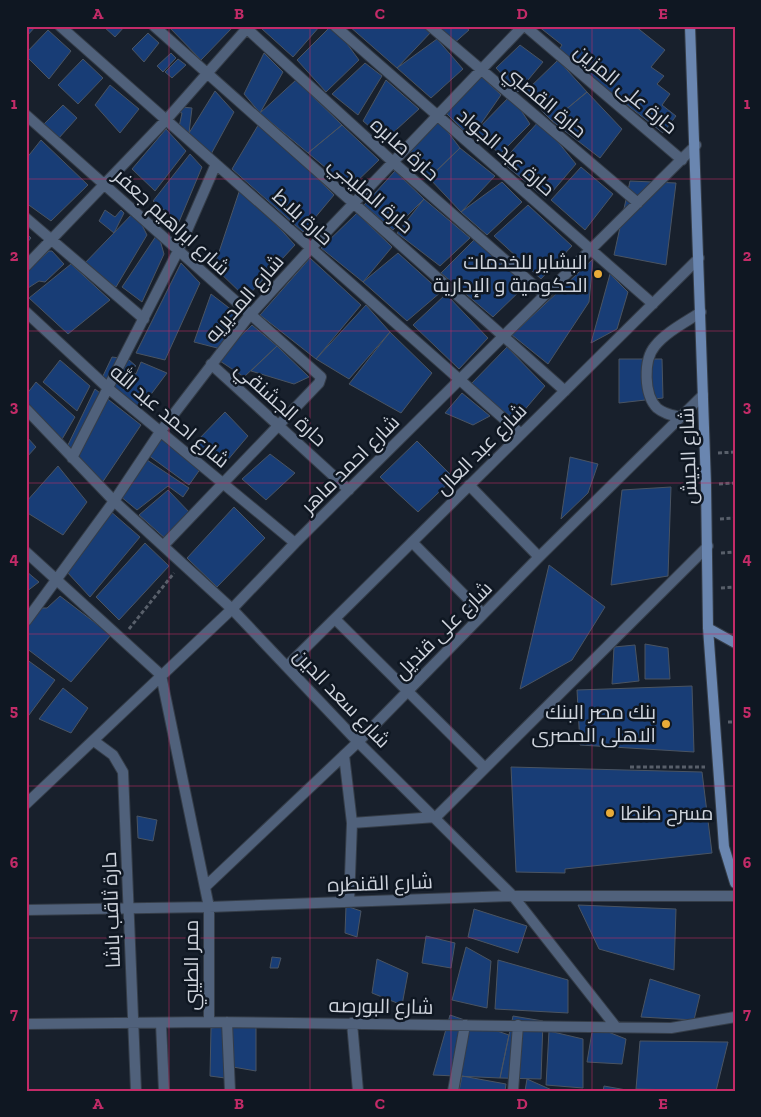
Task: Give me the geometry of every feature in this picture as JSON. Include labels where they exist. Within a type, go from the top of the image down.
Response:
[{"type":"main road","name":"شارع الجيش","points":[[690,26],[696,145],[708,546],[708,628],[724,847],[735,883]]},
{"type":"main road","points":[[708,628],[735,643]]},
{"type":"street","name":"حارة بلاط","points":[[60,26],[521,434]]},
{"type":"street","name":"حارة المليجي","points":[[154,26],[565,391]]},
{"type":"street","name":"حارة عبد الجواد","points":[[335,26],[653,304]]},
{"type":"street","name":"حارة القصبي","points":[[430,26],[638,203]]},
{"type":"street","name":"شارع المديريه","points":[[26,621],[114,501],[160,432],[249,316],[311,248],[524,26]]},
{"type":"street","name":"حارة على المزين","points":[[524,26],[682,160]]},
{"type":"street","points":[[26,266],[166,120],[247,27]]},
{"type":"street","name":"حارة صابره","points":[[247,27],[393,162],[545,295]]},
{"type":"street","name":"شارع ابراهيم جعفر","points":[[26,115],[105,184],[249,316],[319,373],[320,382],[278,425]]},
{"type":"street","name":"شارع احمد ماهر","points":[[26,804],[232,609],[295,543],[696,145]]},
{"type":"street","points":[[72,458],[109,389],[178,250],[216,164]]},
{"type":"street","points":[[26,218],[144,319]]},
{"type":"street","name":"شارع عبد العال","points":[[287,666],[699,258]]},
{"type":"street","name":"شارع احمد عبد الله","points":[[26,312],[109,389],[295,543]]},
{"type":"street","points":[[682,417],[664,414],[652,401],[648,393],[649,358],[652,350],[661,340],[701,312]]},
{"type":"street","name":"حارة الجشنقي","points":[[211,364],[349,490]]},
{"type":"street","name":"شارع على قنديل","points":[[205,887],[358,742],[483,614],[703,396]]},
{"type":"street","name":"شارع سعد الدين","points":[[26,409],[114,501],[232,609],[358,742],[436,817],[513,896],[616,1026]]},
{"type":"street","points":[[163,546],[224,484],[278,425]]},
{"type":"street","points":[[469,485],[539,558]]},
{"type":"street","points":[[412,542],[483,614]]},
{"type":"street","points":[[352,823],[436,817],[484,767],[708,546]]},
{"type":"street","points":[[26,552],[161,675]]},
{"type":"street","points":[[335,619],[484,767]]},
{"type":"street","name":"ممر الطيبي","points":[[161,675],[208,907],[209,1022]]},
{"type":"street","name":"حارة ثاقب باشا","points":[[94,741],[113,755],[123,772],[136,1091]]},
{"type":"street","points":[[344,755],[352,823],[349,902]]},
{"type":"street","name":"شارع القنطره","points":[[26,910],[208,907],[513,896],[735,896]]},
{"type":"street","name":"شارع البورصه","points":[[26,1024],[226,1022],[671,1028],[735,1017]]},
{"type":"street","points":[[226,1022],[230,1091]]},
{"type":"street","points":[[161,1023],[164,1091]]},
{"type":"street","points":[[352,1023],[358,1091]]},
{"type":"street","points":[[453,1091],[465,1025]]},
{"type":"street","points":[[512,1091],[518,1026]]},
{"type":"path","points":[[121,639],[182,563]]},
{"type":"path","points":[[630,767],[718,767]]},
{"type":"building","points":[[26,26],[36,26],[26,37]]},
{"type":"building","points":[[103,26],[125,26],[115,37]]},
{"type":"building","points":[[168,26],[231,26],[232,28],[201,60]]},
{"type":"building","points":[[265,26],[320,26],[293,57],[262,29]]},
{"type":"building","points":[[331,26],[334,26],[359,60],[326,92],[297,60]]},
{"type":"building","points":[[349,26],[421,26],[433,30],[397,68]]},
{"type":"building","points":[[432,26],[464,26],[469,30],[452,45]]},
{"type":"building","points":[[538,26],[635,26],[665,50],[651,67],[664,76],[657,84],[670,94],[662,105],[676,116],[663,133],[558,51],[562,45]]},
{"type":"building","points":[[48,30],[71,51],[49,79],[26,56],[26,53]]},
{"type":"building","points":[[148,33],[159,43],[144,62],[132,49]]},
{"type":"building","points":[[437,39],[463,69],[431,98],[397,68]]},
{"type":"building","points":[[520,45],[543,62],[518,92],[496,68]]},
{"type":"building","points":[[171,53],[176,58],[163,72],[157,66]]},
{"type":"building","points":[[264,53],[283,72],[260,113],[244,94]]},
{"type":"building","points":[[83,59],[103,78],[78,104],[58,85]]},
{"type":"building","points":[[178,59],[186,65],[172,78],[165,72]]},
{"type":"building","points":[[558,60],[587,92],[552,121],[524,93]]},
{"type":"building","points":[[365,63],[382,76],[358,115],[332,94]]},
{"type":"building","points":[[482,77],[501,95],[471,138],[445,112]]},
{"type":"building","points":[[296,80],[342,125],[308,153],[260,113]]},
{"type":"building","points":[[386,80],[419,109],[385,140],[363,121]]},
{"type":"building","points":[[110,85],[139,109],[120,133],[95,105]]},
{"type":"building","points":[[215,91],[234,112],[209,158],[189,133]]},
{"type":"building","points":[[587,92],[622,129],[600,158],[552,121]]},
{"type":"building","points":[[511,95],[530,124],[500,154],[475,132]]},
{"type":"building","points":[[63,105],[77,118],[58,139],[43,125]]},
{"type":"building","points":[[182,107],[192,108],[189,133],[184,131],[184,128],[179,127],[182,113],[178,112]]},
{"type":"building","points":[[438,119],[460,148],[429,178],[405,159]]},
{"type":"building","points":[[540,120],[576,164],[546,199],[502,162]]},
{"type":"building","points":[[260,122],[334,195],[303,232],[232,169]]},
{"type":"building","points":[[342,125],[379,160],[350,188],[308,153]]},
{"type":"building","points":[[166,129],[186,151],[155,191],[132,169]]},
{"type":"building","points":[[41,140],[88,185],[51,221],[26,203],[26,159]]},
{"type":"building","points":[[460,148],[495,176],[461,212],[429,178]]},
{"type":"building","points":[[190,154],[202,167],[179,222],[153,201]]},
{"type":"building","points":[[581,167],[613,194],[585,230],[551,200]]},
{"type":"building","points":[[395,171],[424,199],[393,230],[364,205]]},
{"type":"building","points":[[630,181],[676,183],[666,265],[614,255]]},
{"type":"building","points":[[502,182],[522,202],[487,235],[461,212]]},
{"type":"building","points":[[241,186],[295,245],[246,298],[214,267]]},
{"type":"building","points":[[424,199],[470,238],[440,266],[397,233]]},
{"type":"building","points":[[528,205],[572,246],[541,279],[494,236]]},
{"type":"building","points":[[105,210],[115,217],[121,210],[124,213],[114,233],[99,221]]},
{"type":"building","points":[[135,211],[147,235],[116,287],[82,266]]},
{"type":"building","points":[[357,213],[392,247],[363,282],[321,248]]},
{"type":"building","points":[[26,233],[31,238],[26,244]]},
{"type":"building","points":[[158,233],[164,254],[142,302],[122,287]]},
{"type":"building","points":[[478,236],[526,285],[493,317],[441,273]]},
{"type":"building","points":[[49,251],[52,251],[64,264],[45,282],[39,281],[28,288],[26,278],[29,269]]},
{"type":"building","points":[[398,253],[441,292],[407,321],[363,282]]},
{"type":"building","points":[[310,258],[361,305],[316,359],[260,315]]},
{"type":"building","points":[[593,259],[589,302],[548,364],[512,335]]},
{"type":"building","points":[[181,263],[200,283],[165,360],[136,353]]},
{"type":"building","points":[[71,264],[110,300],[68,334],[29,298]]},
{"type":"building","points":[[610,274],[628,292],[617,329],[591,343]]},
{"type":"building","points":[[211,294],[237,314],[221,349],[194,342]]},
{"type":"building","points":[[446,294],[488,338],[459,369],[413,325]]},
{"type":"building","points":[[366,305],[390,332],[349,379],[316,359]]},
{"type":"building","points":[[252,325],[277,346],[244,377],[217,359]]},
{"type":"building","points":[[390,332],[432,373],[401,413],[349,384]]},
{"type":"building","points":[[277,346],[309,377],[294,384],[251,371]]},
{"type":"building","points":[[507,347],[545,386],[516,420],[468,387]]},
{"type":"building","points":[[112,357],[128,359],[136,366],[127,370],[136,374],[141,362],[167,373],[140,409],[102,378]]},
{"type":"building","points":[[619,359],[662,359],[663,398],[619,403]]},
{"type":"building","points":[[60,360],[90,386],[77,411],[43,382]]},
{"type":"building","points":[[36,382],[75,417],[61,441],[26,413],[26,395]]},
{"type":"building","points":[[95,389],[141,425],[102,483],[67,447]]},
{"type":"building","points":[[462,393],[490,416],[473,425],[445,413]]},
{"type":"building","points":[[225,412],[248,436],[221,468],[196,442]]},
{"type":"building","points":[[163,435],[201,468],[189,485],[148,455]]},
{"type":"building","points":[[26,436],[36,447],[26,458]]},
{"type":"building","points":[[417,441],[454,478],[418,512],[380,477]]},
{"type":"building","points":[[270,454],[295,473],[266,500],[242,479]]},
{"type":"building","points":[[570,457],[598,464],[588,493],[561,519]]},
{"type":"building","points":[[144,458],[189,488],[183,497],[168,486],[137,510],[120,496]]},
{"type":"building","points":[[58,466],[87,502],[63,535],[26,512],[26,502]]},
{"type":"building","points":[[671,487],[668,576],[611,585],[622,490]]},
{"type":"building","points":[[168,490],[192,515],[167,540],[139,515]]},
{"type":"building","points":[[234,507],[265,538],[217,587],[187,558]]},
{"type":"building","points":[[109,510],[140,537],[90,597],[66,571]]},
{"type":"building","points":[[145,543],[169,566],[119,620],[96,597]]},
{"type":"building","points":[[549,565],[605,607],[572,660],[520,689]]},
{"type":"building","points":[[26,571],[39,582],[26,592]]},
{"type":"building","points":[[60,596],[111,635],[71,682],[26,648],[26,624],[41,608],[47,608]]},
{"type":"building","points":[[645,644],[668,648],[670,679],[645,679]]},
{"type":"building","points":[[635,645],[639,681],[612,684],[614,647]]},
{"type":"building","points":[[26,659],[55,680],[26,719]]},
{"type":"building","points":[[692,686],[694,752],[580,745],[577,690]]},
{"type":"building","points":[[63,688],[88,708],[71,733],[39,719]]},
{"type":"building","name":"مسرح طنطا","points":[[511,767],[702,772],[712,853],[565,869],[565,873],[516,872]]},
{"type":"building","points":[[137,816],[157,820],[153,841],[138,838]]},
{"type":"building","points":[[578,905],[676,909],[674,970],[599,949]]},
{"type":"building","points":[[346,906],[361,911],[357,937],[345,933]]},
{"type":"building","points":[[474,909],[527,926],[518,953],[468,937]]},
{"type":"building","points":[[426,936],[455,943],[451,968],[422,963]]},
{"type":"building","points":[[466,947],[491,961],[487,1008],[452,1000]]},
{"type":"building","points":[[272,957],[281,958],[278,968],[270,968]]},
{"type":"building","points":[[377,959],[408,973],[402,1005],[372,993]]},
{"type":"building","points":[[498,960],[568,980],[568,1013],[495,1009]]},
{"type":"building","points":[[650,979],[700,995],[694,1020],[641,1017]]},
{"type":"building","points":[[450,1015],[509,1035],[500,1078],[433,1075]]},
{"type":"building","points":[[513,1016],[543,1021],[541,1079],[500,1078]]},
{"type":"building","points":[[227,1022],[256,1027],[256,1071],[233,1067]]},
{"type":"building","points":[[227,1026],[225,1078],[210,1076],[211,1028]]},
{"type":"building","points":[[593,1026],[626,1039],[622,1064],[587,1062]]},
{"type":"building","points":[[549,1031],[583,1039],[583,1088],[546,1085]]},
{"type":"building","points":[[640,1041],[728,1042],[716,1091],[636,1089]]},
{"type":"building","points":[[462,1076],[506,1084],[505,1091],[459,1091]]},
{"type":"building","points":[[527,1079],[554,1091],[525,1091]]},
{"type":"building","points":[[604,1086],[632,1091],[603,1091]]},
{"type":"place","name":"البشاير للخدمات الحكومية و الإدارية","points":[[598,274]]},
{"type":"place","name":"بنك مصر البنك الاهلى المصرى","points":[[666,724]]},
{"type":"place","name":"مسرح طنطا","points":[[610,813]]}]
